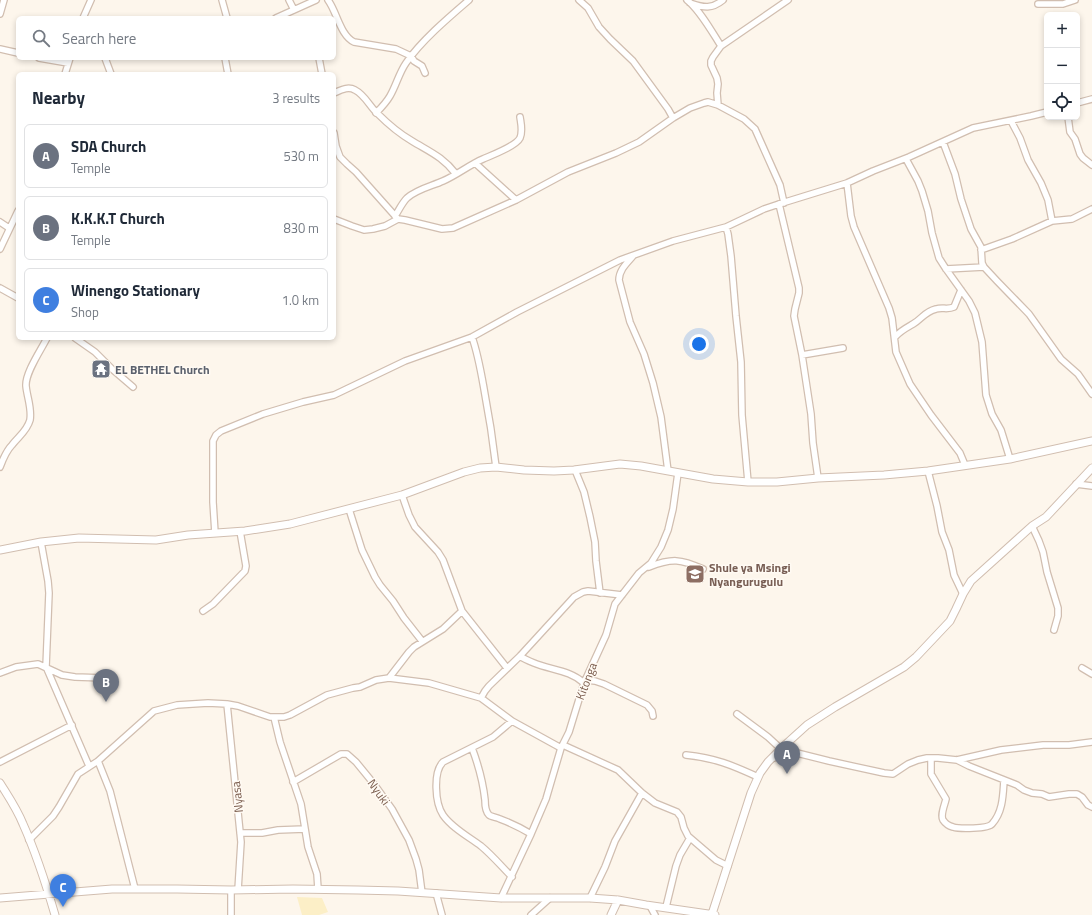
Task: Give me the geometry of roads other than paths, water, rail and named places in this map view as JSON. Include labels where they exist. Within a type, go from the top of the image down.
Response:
[{"type":"street","points":[[0,14],[4,0]]},
{"type":"street","points":[[84,16],[91,0]]},
{"type":"street","points":[[222,0],[226,16]]},
{"type":"street","points":[[289,0],[294,10]]},
{"type":"street","points":[[280,16],[316,0]]},
{"type":"street","points":[[328,0],[333,7],[348,40],[396,49],[411,56],[414,61],[422,66],[425,73]]},
{"type":"street","points":[[376,113],[390,95],[405,64],[411,56],[443,23],[469,0]]},
{"type":"street","points":[[579,0],[588,8],[599,26],[610,39],[633,61],[673,118]]},
{"type":"street","points":[[688,1],[706,7],[713,6],[724,0]]},
{"type":"street","points":[[718,105],[716,94],[718,84],[717,78],[711,65],[713,57],[721,46],[788,0]]},
{"type":"street","points":[[1038,4],[1063,4],[1075,0]]},
{"type":"street","points":[[688,1],[699,13],[721,46]]},
{"type":"street","points":[[0,49],[16,53]]},
{"type":"street","points":[[59,60],[69,61],[66,72]]},
{"type":"street","points":[[106,60],[110,72]]},
{"type":"street","points":[[225,60],[228,72]]},
{"type":"street","points":[[319,60],[322,72]]},
{"type":"street","points":[[336,92],[345,88],[354,89],[368,102],[376,113],[411,141],[432,152],[444,161],[456,174]]},
{"type":"street","points":[[1080,102],[1092,99]]},
{"type":"street","points":[[336,146],[340,157],[356,172],[397,218],[430,227],[448,229],[460,226],[516,200],[568,172],[639,142],[690,108],[708,102],[718,105],[744,119],[755,129],[780,185],[781,203],[799,288],[794,316],[802,355],[811,414],[818,478]]},
{"type":"street","points":[[215,533],[213,502],[213,448],[216,435],[221,432],[263,414],[303,402],[334,395],[405,361],[472,337],[620,260],[673,241],[726,227],[764,209],[847,183],[873,171],[906,159],[973,128],[1044,113]]},
{"type":"street","points":[[336,220],[364,230],[384,226],[397,218],[401,205],[411,195],[443,181],[517,142],[521,136],[522,128],[520,117]]},
{"type":"street","points":[[1068,120],[1070,132],[1075,139],[1080,154],[1092,164]]},
{"type":"street","points":[[1010,121],[1020,138],[1028,160],[1041,183],[1048,200],[1052,221]]},
{"type":"street","points":[[943,142],[955,174],[970,229],[982,250],[982,263],[984,267],[997,282],[1030,314],[1061,359],[1078,374],[1092,394]]},
{"type":"street","points":[[906,159],[922,190],[939,258],[969,301],[975,313],[982,342],[986,394],[992,414],[1001,430],[1010,459]]},
{"type":"street","points":[[475,163],[516,200]]},
{"type":"street","points":[[847,183],[851,216],[854,227],[892,318],[896,352],[910,384],[960,453],[965,465]]},
{"type":"street","points":[[982,250],[1012,239],[1052,221],[1072,219],[1092,209]]},
{"type":"street","points":[[0,249],[16,215]]},
{"type":"street","points":[[0,222],[9,228]]},
{"type":"street","points":[[726,227],[731,256],[741,362],[743,422],[748,482]]},
{"type":"street","points":[[634,256],[619,274],[619,280],[630,322],[644,354],[653,383],[661,417],[668,471]]},
{"type":"street","points":[[946,269],[984,267]]},
{"type":"street","points":[[0,288],[16,297]]},
{"type":"street","points":[[895,337],[900,330],[914,324],[927,312],[941,308],[951,309],[954,307],[961,290]]},
{"type":"street","points":[[472,337],[475,345],[494,444],[496,467]]},
{"type":"street","points":[[0,467],[11,445],[28,426],[30,409],[26,386],[27,377],[46,340]]},
{"type":"street","points":[[78,340],[95,352],[133,387]]},
{"type":"street","points":[[802,355],[843,348]]},
{"type":"street","points":[[0,550],[41,542],[79,538],[156,540],[290,524],[402,495],[464,472],[480,468],[496,467],[554,471],[576,470],[620,464],[642,466],[713,479],[748,482],[777,482],[928,471],[1010,459],[1092,441]]},
{"type":"street","points":[[0,898],[135,889],[366,890],[422,892],[501,898],[590,898],[618,900],[650,906],[713,914],[752,793],[760,773],[781,749],[807,725],[904,667],[916,657],[950,621],[971,581],[1032,526],[1046,517],[1092,468]]},
{"type":"street","points":[[576,470],[584,492],[595,542],[600,593]]},
{"type":"street","points":[[928,471],[942,532],[949,550],[954,575],[963,594]]},
{"type":"street","name":"Kitonga","points":[[501,898],[512,877],[546,799],[585,681],[606,635],[615,604],[639,573],[656,557],[661,547],[668,530],[673,510],[678,473]]},
{"type":"street","points":[[1076,484],[1092,486]]},
{"type":"street","points":[[402,495],[408,515],[415,527],[438,552],[443,560],[462,611],[508,668]]},
{"type":"street","points":[[349,509],[362,550],[375,577],[393,600],[410,627],[422,641]]},
{"type":"street","points":[[1032,526],[1040,541],[1047,572],[1058,608],[1058,616],[1054,630]]},
{"type":"street","points":[[203,611],[217,600],[245,571],[246,566],[240,531]]},
{"type":"street","points":[[41,542],[49,593],[46,668],[89,766]]},
{"type":"street","points":[[645,569],[658,563],[674,560],[686,562],[703,569]]},
{"type":"street","points":[[481,698],[489,686],[520,656],[574,597],[588,591],[622,595]]},
{"type":"street","points":[[390,678],[414,647],[443,629],[462,611]]},
{"type":"street","points":[[520,656],[534,664],[568,673],[585,681],[595,681],[604,684],[647,705],[652,711],[653,716]]},
{"type":"street","points":[[0,673],[16,667],[38,664],[62,675],[105,678]]},
{"type":"street","points":[[1082,668],[1092,674]]},
{"type":"street","points":[[29,840],[53,816],[78,774],[98,761],[154,711],[195,703],[208,703],[227,704],[274,717],[284,717],[320,698],[360,687],[376,680],[390,678],[429,683],[481,698],[512,721],[562,747],[618,770],[654,803],[679,814],[681,816],[685,832],[690,838],[716,860],[728,866]]},
{"type":"street","name":"Nyasa","points":[[227,704],[241,849],[231,915]]},
{"type":"street","points":[[737,714],[768,737],[781,749]]},
{"type":"street","points":[[274,717],[280,742],[301,804],[308,847],[317,874],[318,889]]},
{"type":"street","points":[[512,721],[493,737],[446,760],[438,768],[437,776],[440,810],[448,820],[486,850],[512,877]]},
{"type":"street","points":[[0,762],[72,725]]},
{"type":"street","points":[[772,759],[784,753],[793,752],[893,774],[908,764],[918,760],[931,758],[957,760],[1014,748],[1043,745],[1069,745],[1092,742]]},
{"type":"street","points":[[472,748],[478,765],[486,807],[490,816],[520,827],[531,834]]},
{"type":"street","name":"Nyuki","points":[[293,782],[341,754],[347,754],[356,762],[386,801],[409,840],[419,870],[422,892]]},
{"type":"street","points":[[686,756],[703,757],[723,762],[758,777]]},
{"type":"street","points":[[931,758],[931,774],[946,799],[942,819],[954,827],[982,828],[988,827],[992,824],[1002,804],[1004,780]]},
{"type":"street","points":[[957,760],[1017,785],[1028,792],[1042,794],[1048,797],[1077,794],[1092,807]]},
{"type":"street","points":[[98,761],[110,791],[135,889]]},
{"type":"street","points":[[0,783],[23,823],[55,915]]},
{"type":"street","points":[[590,898],[605,867],[615,841],[642,793]]},
{"type":"street","points":[[240,834],[305,829]]},
{"type":"street","points":[[666,908],[676,866],[680,855],[690,838]]},
{"type":"street","points":[[436,894],[442,915]]},
{"type":"street","points":[[532,915],[550,898]]},
{"type":"street","points":[[611,915],[618,900]]},
{"type":"street","points":[[650,906],[656,915]]},
{"type":"place","name":"EL BETHEL Church","points":[[101,369]]},
{"type":"place","name":"Shule ya Msingi Nyangurugulu","points":[[695,574]]},
{"type":"place","name":"K.K.K.T Church","points":[[106,702]]},
{"type":"place","name":"SDA Church","points":[[787,774]]},
{"type":"place","name":"Winengo Stationary","points":[[63,907]]}]
